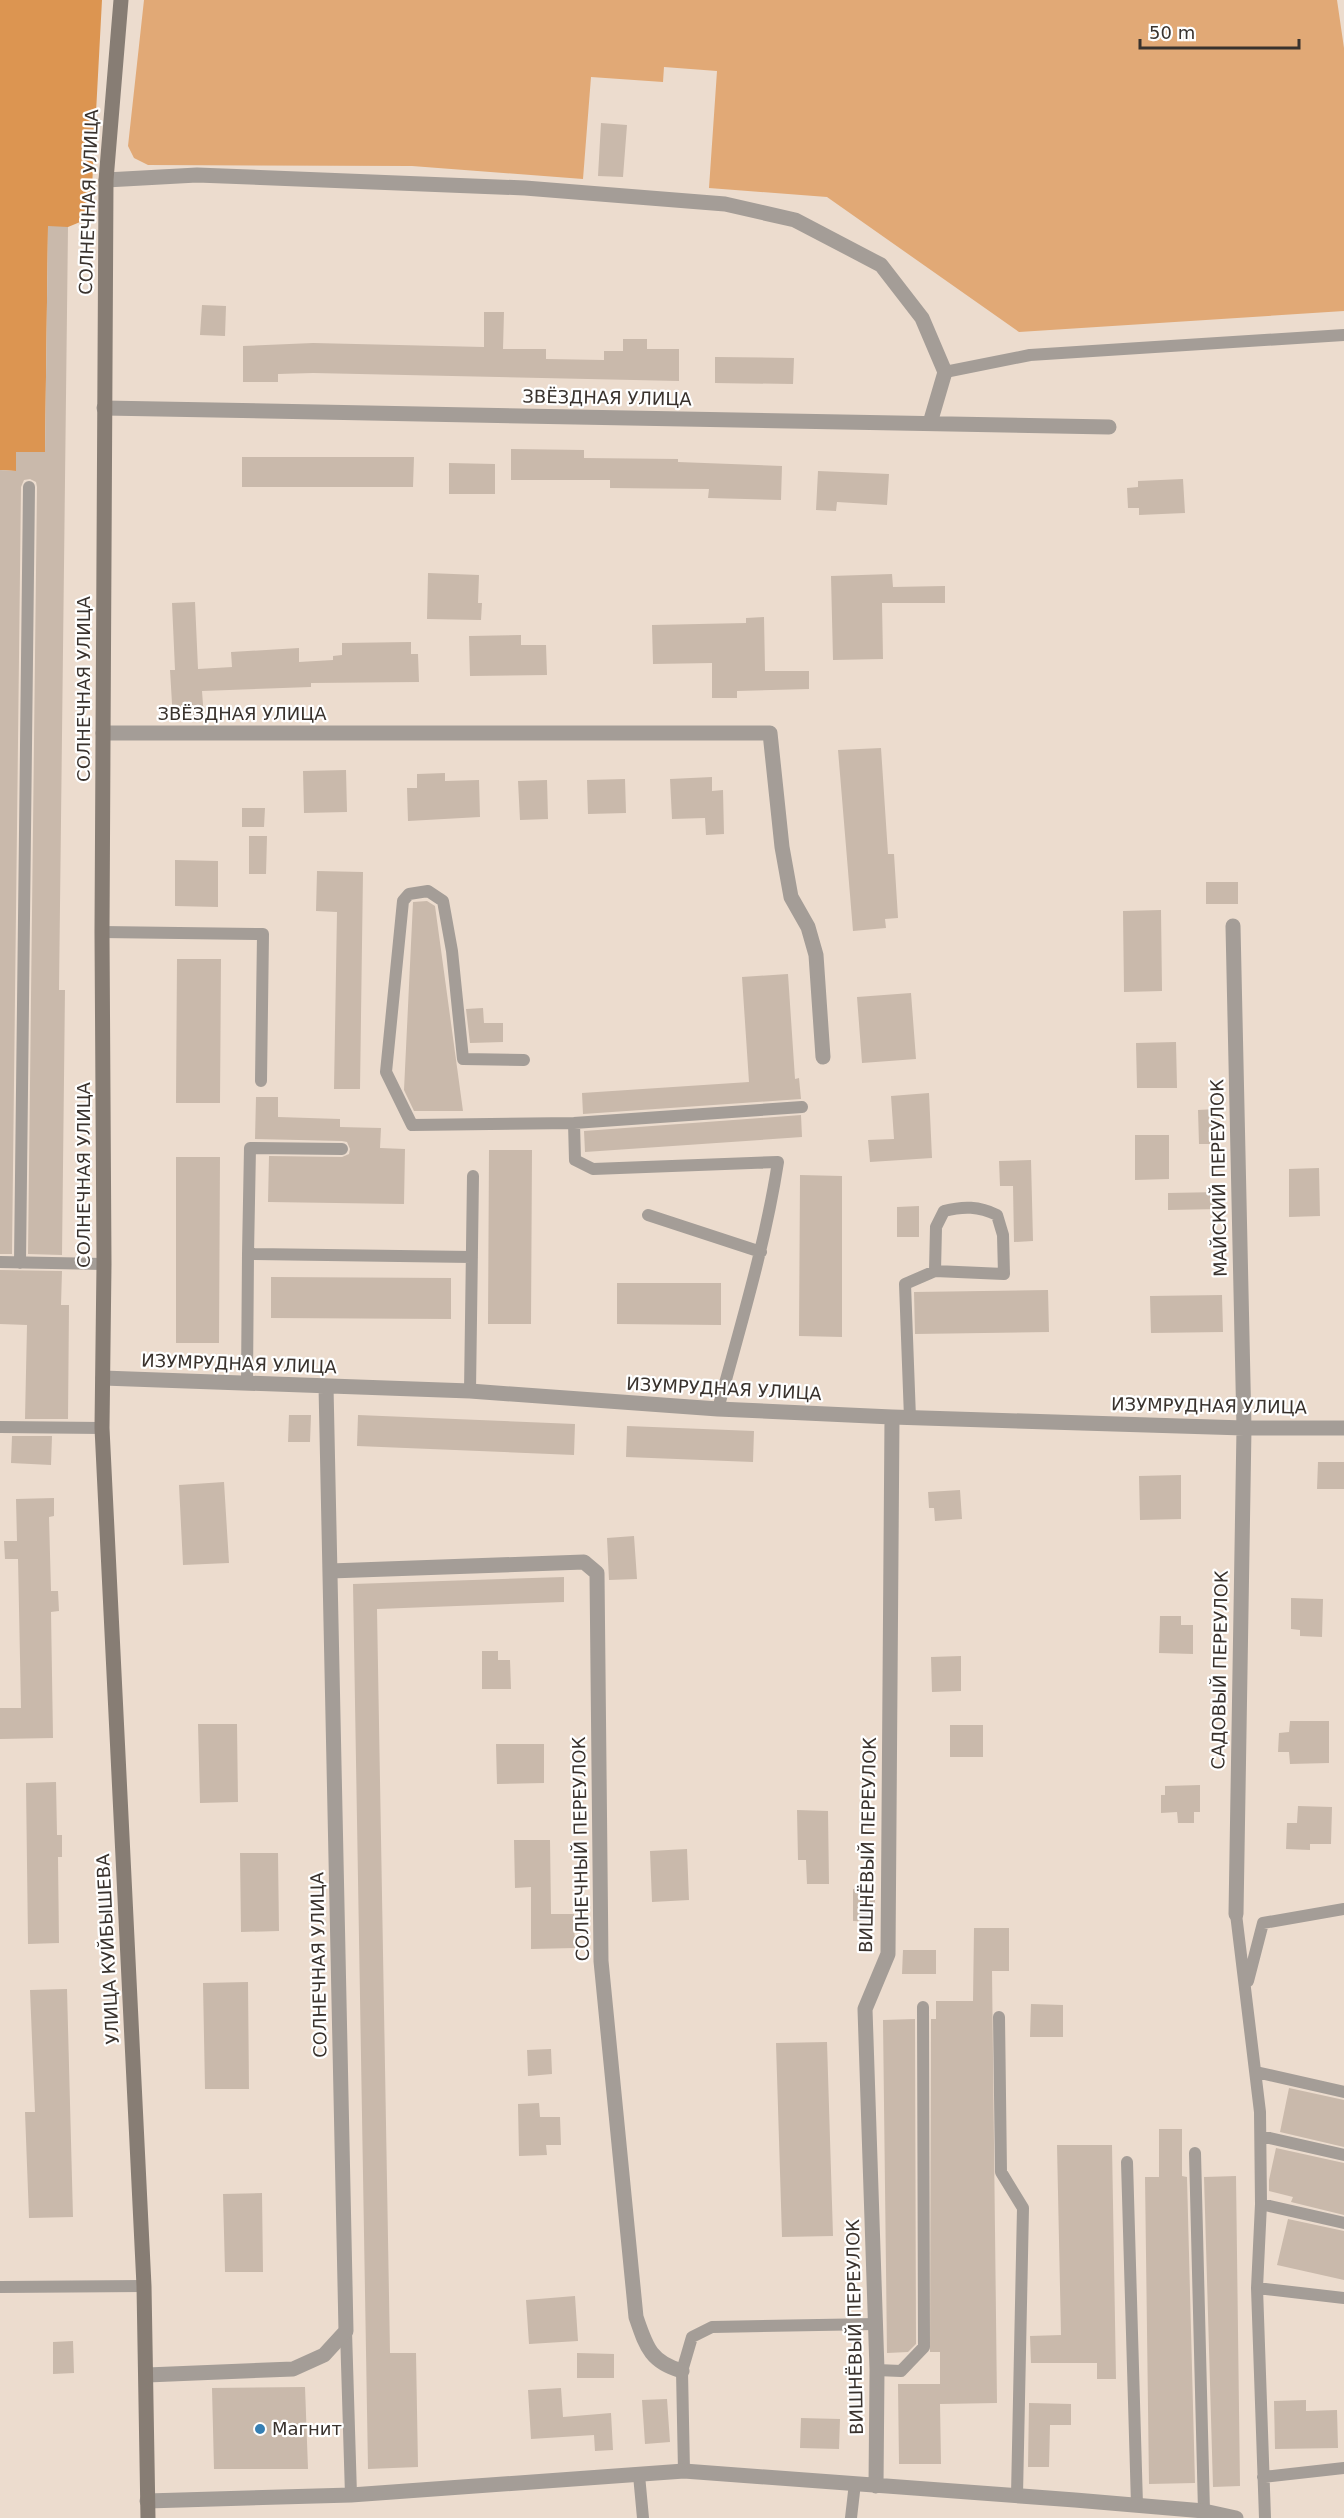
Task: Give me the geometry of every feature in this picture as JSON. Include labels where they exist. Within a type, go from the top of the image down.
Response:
[{"type":"street","name":"СОЛНЕЧНАЯ УЛИЦА","points":[[103,1378],[102,932],[106,180],[121,0]]},
{"type":"street","points":[[106,180],[197,175],[525,188],[725,204],[795,220],[881,265],[922,318],[945,372],[930,423]]},
{"type":"street","name":"ЗВЁЗДНАЯ УЛИЦА","points":[[104,408],[1109,427]]},
{"type":"street","name":"ЗВЁЗДНАЯ УЛИЦА","points":[[103,734],[770,733],[782,847],[791,897],[808,927],[816,955],[823,1057]]},
{"type":"street","name":"МАЙСКИЙ ПЕРЕУЛОК","points":[[1233,926],[1244,1428]]},
{"type":"street","name":"ИЗУМРУДНАЯ УЛИЦА","points":[[103,1378],[470,1391],[718,1410],[909,1418],[1244,1428],[1344,1428]]},
{"type":"street","name":"УЛИЦА КУЙБЫШЕВА","points":[[103,1378],[102,1428],[144,2286],[147,2375],[147,2518]]},
{"type":"street","name":"СОЛНЕЧНАЯ УЛИЦА","points":[[326,1386],[346,2331]]},
{"type":"street","name":"ВИШНЁВЫЙ ПЕРЕУЛОК","points":[[876,2486],[877,2370],[865,2009],[888,1954],[892,1417]]},
{"type":"street","name":"САДОВЫЙ ПЕРЕУЛОК","points":[[1236,1914],[1244,1428]]},
{"type":"street","name":"СОЛНЕЧНЫЙ ПЕРЕУЛОК","points":[[330,1571],[584,1562],[597,1573],[601,1961],[636,2317],[647,2349],[666,2366],[682,2371]]},
{"type":"street","points":[[147,2375],[293,2369],[324,2355],[346,2331]]},
{"type":"street","points":[[147,2501],[351,2495],[684,2471],[1137,2505],[1204,2511],[1236,2518]]},
{"type":"lane","points":[[945,372],[1030,356],[1344,335]]},
{"type":"lane","points":[[20,1263],[29,487]]},
{"type":"lane","points":[[524,1060],[463,1059],[452,951],[443,901],[428,891],[409,894],[403,901],[386,1072],[412,1125],[574,1123],[802,1107]]},
{"type":"lane","points":[[102,932],[263,934],[261,1081]]},
{"type":"lane","points":[[574,1123],[575,1160],[593,1169],[777,1162],[770,1213],[761,1252],[718,1410]]},
{"type":"lane","points":[[247,1383],[250,1148],[342,1149]]},
{"type":"lane","points":[[470,1391],[472,1176]]},
{"type":"lane","points":[[909,1418],[905,1284],[936,1271],[1004,1274],[1003,1235],[997,1215],[988,1210],[964,1206],[944,1211],[936,1227],[936,1271]]},
{"type":"lane","points":[[648,1215],[761,1252]]},
{"type":"lane","points":[[248,1254],[472,1257]]},
{"type":"lane","points":[[0,1262],[104,1264]]},
{"type":"lane","points":[[0,1427],[102,1428]]},
{"type":"lane","points":[[1246,1990],[1263,1923],[1344,1910]]},
{"type":"lane","points":[[1236,1914],[1256,2072],[1261,2136],[1257,2288],[1265,2518]]},
{"type":"lane","points":[[877,2370],[901,2371],[924,2347],[923,2007]]},
{"type":"lane","points":[[999,2017],[1001,2172],[1023,2208],[1017,2495]]},
{"type":"lane","points":[[1256,2072],[1344,2092]]},
{"type":"lane","points":[[1261,2136],[1344,2155]]},
{"type":"lane","points":[[1195,2153],[1204,2511]]},
{"type":"lane","points":[[1127,2162],[1137,2505]]},
{"type":"lane","points":[[1261,2204],[1344,2223]]},
{"type":"lane","points":[[0,2287],[144,2286]]},
{"type":"lane","points":[[1257,2288],[1344,2298]]},
{"type":"lane","points":[[684,2471],[682,2371],[692,2337],[712,2327],[875,2324]]},
{"type":"lane","points":[[346,2331],[351,2495]]},
{"type":"lane","points":[[1263,2477],[1344,2468]]},
{"type":"lane","points":[[639,2475],[643,2518]]},
{"type":"lane","points":[[851,2518],[855,2483]]},
{"type":"shaded area","points":[[0,0],[102,0],[91,206],[85,220],[68,227],[48,227],[45,452],[16,452],[16,471],[0,470]]},
{"type":"shaded area","points":[[144,0],[1337,0],[1344,48],[1344,311],[1019,332],[827,197],[709,188],[717,71],[664,67],[663,82],[591,77],[583,179],[412,166],[148,165],[134,158],[128,146]]},
{"type":"building","points":[[601,123],[627,125],[623,177],[598,176]]},
{"type":"building","points":[[48,226],[68,227],[59,990],[65,990],[62,1255],[28,1254],[37,487],[36,482],[30,479],[24,480],[21,487],[12,1254],[0,1254],[0,470],[16,471],[16,452],[45,452]]},
{"type":"building","points":[[202,305],[226,306],[225,336],[200,335]]},
{"type":"building","points":[[484,312],[504,312],[503,349],[546,349],[546,359],[604,360],[604,351],[623,351],[623,339],[647,339],[647,349],[679,349],[679,381],[313,373],[278,374],[278,382],[243,382],[243,346],[313,343],[484,347]]},
{"type":"building","points":[[715,357],[794,358],[793,384],[715,383]]},
{"type":"building","points":[[511,449],[584,450],[584,458],[678,459],[678,462],[782,466],[781,500],[708,498],[709,489],[610,488],[610,480],[511,480]]},
{"type":"building","points":[[242,457],[414,457],[413,487],[242,487]]},
{"type":"building","points":[[449,463],[495,464],[495,494],[449,494]]},
{"type":"building","points":[[818,471],[889,474],[887,505],[837,502],[836,511],[816,510]]},
{"type":"building","points":[[1183,479],[1185,513],[1139,515],[1139,508],[1128,508],[1127,488],[1138,487],[1138,481]]},
{"type":"building","points":[[428,573],[479,575],[478,603],[482,603],[481,620],[427,619]]},
{"type":"building","points":[[892,574],[893,587],[945,586],[945,603],[882,603],[883,659],[833,660],[831,576]]},
{"type":"building","points":[[195,602],[198,669],[232,667],[231,652],[299,648],[299,662],[333,660],[333,656],[342,655],[342,643],[411,642],[411,654],[418,654],[419,682],[311,683],[311,687],[202,691],[204,718],[173,720],[170,670],[175,670],[172,603]]},
{"type":"building","points":[[764,617],[765,671],[809,671],[809,689],[737,691],[737,698],[712,698],[712,663],[653,664],[652,625],[746,623],[746,618]]},
{"type":"building","points":[[521,635],[521,645],[546,645],[547,675],[470,676],[469,636]]},
{"type":"building","points":[[881,748],[888,854],[894,854],[898,918],[885,919],[886,928],[853,931],[838,750]]},
{"type":"building","points":[[346,770],[347,812],[304,813],[303,771]]},
{"type":"building","points":[[445,773],[445,781],[479,780],[480,817],[408,821],[407,788],[417,788],[417,774]]},
{"type":"building","points":[[712,777],[712,791],[723,790],[724,834],[706,835],[705,818],[672,819],[670,779]]},
{"type":"building","points":[[625,779],[626,813],[588,814],[587,780]]},
{"type":"building","points":[[547,780],[548,819],[520,820],[518,781]]},
{"type":"building","points":[[242,808],[265,808],[264,827],[242,827]]},
{"type":"building","points":[[249,836],[267,836],[266,874],[249,874]]},
{"type":"building","points":[[175,860],[218,861],[218,907],[175,906]]},
{"type":"building","points":[[317,871],[363,872],[360,1089],[334,1089],[337,912],[316,911]]},
{"type":"building","points":[[1206,882],[1238,882],[1238,904],[1206,904]]},
{"type":"building","points":[[427,901],[435,906],[463,1111],[414,1111],[404,1090],[413,902]]},
{"type":"building","points":[[1161,910],[1162,991],[1124,992],[1123,911]]},
{"type":"building","points":[[177,959],[221,959],[220,1103],[176,1103]]},
{"type":"building","points":[[788,974],[795,1079],[799,1078],[801,1099],[583,1114],[582,1093],[749,1082],[742,977]]},
{"type":"building","points":[[911,993],[916,1059],[862,1063],[857,997]]},
{"type":"building","points":[[483,1008],[484,1023],[503,1023],[503,1042],[470,1043],[466,1009]]},
{"type":"building","points":[[1176,1042],[1177,1088],[1137,1088],[1136,1043]]},
{"type":"building","points":[[929,1093],[932,1158],[870,1162],[868,1140],[894,1139],[891,1096]]},
{"type":"building","points":[[256,1097],[278,1097],[278,1117],[340,1119],[340,1127],[381,1128],[380,1148],[405,1149],[404,1204],[268,1202],[269,1156],[342,1157],[349,1154],[350,1149],[347,1142],[342,1141],[255,1139]]},
{"type":"building","points":[[1216,1109],[1216,1144],[1199,1144],[1198,1110]]},
{"type":"building","points":[[801,1115],[802,1137],[585,1152],[584,1131]]},
{"type":"building","points":[[1135,1135],[1169,1135],[1169,1179],[1135,1180]]},
{"type":"building","points":[[489,1150],[532,1150],[531,1324],[488,1324]]},
{"type":"building","points":[[176,1157],[220,1157],[219,1343],[176,1343]]},
{"type":"building","points":[[1031,1160],[1033,1241],[1014,1242],[1013,1186],[1000,1186],[999,1161]]},
{"type":"building","points":[[1319,1168],[1320,1216],[1289,1217],[1289,1169]]},
{"type":"building","points":[[800,1175],[842,1176],[842,1337],[799,1336]]},
{"type":"building","points":[[1220,1192],[1220,1209],[1168,1210],[1168,1193]]},
{"type":"building","points":[[919,1206],[919,1237],[897,1237],[897,1207]]},
{"type":"building","points":[[0,1270],[62,1271],[61,1305],[69,1305],[68,1419],[25,1419],[27,1325],[0,1324]]},
{"type":"building","points":[[271,1277],[451,1278],[451,1319],[271,1318]]},
{"type":"building","points":[[617,1283],[721,1283],[721,1325],[617,1324]]},
{"type":"building","points":[[1048,1290],[1049,1332],[915,1334],[914,1292]]},
{"type":"building","points":[[1222,1295],[1223,1332],[1151,1333],[1150,1296]]},
{"type":"building","points":[[289,1415],[311,1415],[310,1442],[288,1442]]},
{"type":"building","points":[[358,1415],[575,1424],[574,1455],[357,1446]]},
{"type":"building","points":[[627,1426],[754,1431],[753,1462],[626,1457]]},
{"type":"building","points":[[12,1436],[52,1436],[51,1465],[11,1463]]},
{"type":"building","points":[[1318,1462],[1344,1462],[1344,1489],[1317,1489]]},
{"type":"building","points":[[1181,1475],[1181,1519],[1140,1520],[1139,1476]]},
{"type":"building","points":[[224,1482],[229,1563],[183,1565],[179,1485]]},
{"type":"building","points":[[960,1490],[962,1519],[935,1521],[934,1508],[929,1508],[928,1492]]},
{"type":"building","points":[[54,1498],[54,1516],[49,1517],[51,1591],[58,1591],[59,1611],[51,1612],[53,1738],[0,1739],[0,1708],[21,1708],[18,1559],[5,1559],[4,1541],[17,1541],[16,1499]]},
{"type":"building","points":[[634,1536],[637,1579],[609,1580],[607,1538]]},
{"type":"building","points":[[564,1577],[564,1602],[377,1609],[390,2353],[416,2353],[418,2467],[368,2469],[353,1584]]},
{"type":"building","points":[[1291,1598],[1323,1599],[1322,1637],[1300,1636],[1300,1630],[1291,1629]]},
{"type":"building","points":[[1160,1616],[1181,1616],[1181,1625],[1193,1625],[1193,1654],[1159,1653]]},
{"type":"building","points":[[482,1651],[498,1651],[498,1660],[510,1660],[511,1689],[482,1689]]},
{"type":"building","points":[[961,1656],[961,1691],[932,1692],[931,1657]]},
{"type":"building","points":[[1290,1721],[1329,1721],[1329,1763],[1290,1764],[1289,1752],[1278,1752],[1279,1733],[1289,1732]]},
{"type":"building","points":[[198,1724],[237,1724],[238,1802],[200,1803]]},
{"type":"building","points":[[950,1725],[983,1725],[983,1757],[950,1757]]},
{"type":"building","points":[[496,1744],[544,1744],[544,1783],[497,1784]]},
{"type":"building","points":[[56,1782],[57,1835],[62,1835],[62,1857],[58,1857],[59,1943],[28,1944],[26,1783]]},
{"type":"building","points":[[1200,1785],[1200,1812],[1194,1812],[1194,1823],[1178,1823],[1177,1812],[1161,1813],[1161,1795],[1165,1795],[1165,1786]]},
{"type":"building","points":[[1298,1806],[1332,1807],[1331,1844],[1310,1844],[1310,1850],[1286,1849],[1287,1823],[1297,1823]]},
{"type":"building","points":[[797,1810],[828,1811],[829,1884],[807,1884],[806,1860],[798,1860]]},
{"type":"building","points":[[514,1840],[550,1840],[551,1914],[574,1914],[575,1948],[531,1949],[531,1887],[515,1888]]},
{"type":"building","points":[[687,1849],[689,1900],[652,1902],[650,1851]]},
{"type":"building","points":[[240,1853],[278,1853],[279,1931],[241,1932]]},
{"type":"building","points":[[853,1889],[875,1889],[875,1922],[853,1921]]},
{"type":"building","points":[[974,1928],[1009,1928],[1009,1971],[992,1971],[997,2403],[940,2404],[941,2464],[899,2464],[898,2384],[940,2384],[940,2352],[930,2352],[931,2019],[936,2019],[936,2001],[973,2001]]},
{"type":"building","points":[[903,1950],[936,1950],[936,1974],[902,1974]]},
{"type":"building","points":[[248,1982],[249,2089],[205,2089],[203,1983]]},
{"type":"building","points":[[67,1989],[73,2217],[29,2218],[25,2112],[35,2112],[30,1990]]},
{"type":"building","points":[[1031,2004],[1063,2005],[1063,2037],[1030,2037]]},
{"type":"building","points":[[915,2019],[916,2344],[908,2352],[887,2353],[883,2020]]},
{"type":"building","points":[[827,2042],[833,2236],[782,2237],[776,2043]]},
{"type":"building","points":[[551,2049],[552,2074],[528,2076],[527,2050]]},
{"type":"building","points":[[1289,2088],[1344,2100],[1344,2147],[1280,2132]]},
{"type":"building","points":[[539,2103],[540,2117],[560,2117],[561,2145],[546,2145],[547,2155],[519,2156],[518,2104]]},
{"type":"building","points":[[1159,2129],[1182,2129],[1182,2176],[1187,2177],[1195,2483],[1149,2484],[1145,2177],[1159,2177]]},
{"type":"building","points":[[1057,2145],[1112,2145],[1116,2379],[1097,2379],[1097,2363],[1031,2363],[1030,2336],[1061,2335]]},
{"type":"building","points":[[1276,2148],[1344,2163],[1344,2215],[1291,2202],[1293,2197],[1269,2191]]},
{"type":"building","points":[[1236,2176],[1240,2486],[1213,2487],[1204,2177]]},
{"type":"building","points":[[262,2193],[263,2272],[225,2272],[223,2194]]},
{"type":"building","points":[[1288,2219],[1344,2231],[1344,2280],[1277,2265]]},
{"type":"building","points":[[575,2296],[578,2341],[529,2344],[526,2300]]},
{"type":"building","points":[[73,2341],[74,2373],[53,2374],[53,2342]]},
{"type":"building","points":[[577,2353],[614,2354],[614,2378],[577,2378]]},
{"type":"building","name":"Магнит","points":[[305,2387],[308,2469],[214,2469],[212,2388]]},
{"type":"building","points":[[561,2388],[563,2417],[611,2413],[613,2450],[595,2451],[594,2435],[531,2439],[528,2390]]},
{"type":"building","points":[[667,2399],[670,2442],[645,2444],[642,2400]]},
{"type":"building","points":[[1306,2400],[1306,2411],[1337,2410],[1338,2448],[1275,2449],[1274,2401]]},
{"type":"building","points":[[1029,2403],[1071,2404],[1071,2425],[1050,2425],[1049,2467],[1028,2467]]},
{"type":"building","points":[[801,2418],[840,2419],[839,2449],[800,2448]]},
{"type":"place","name":"Магнит","points":[[260,2429]]}]
